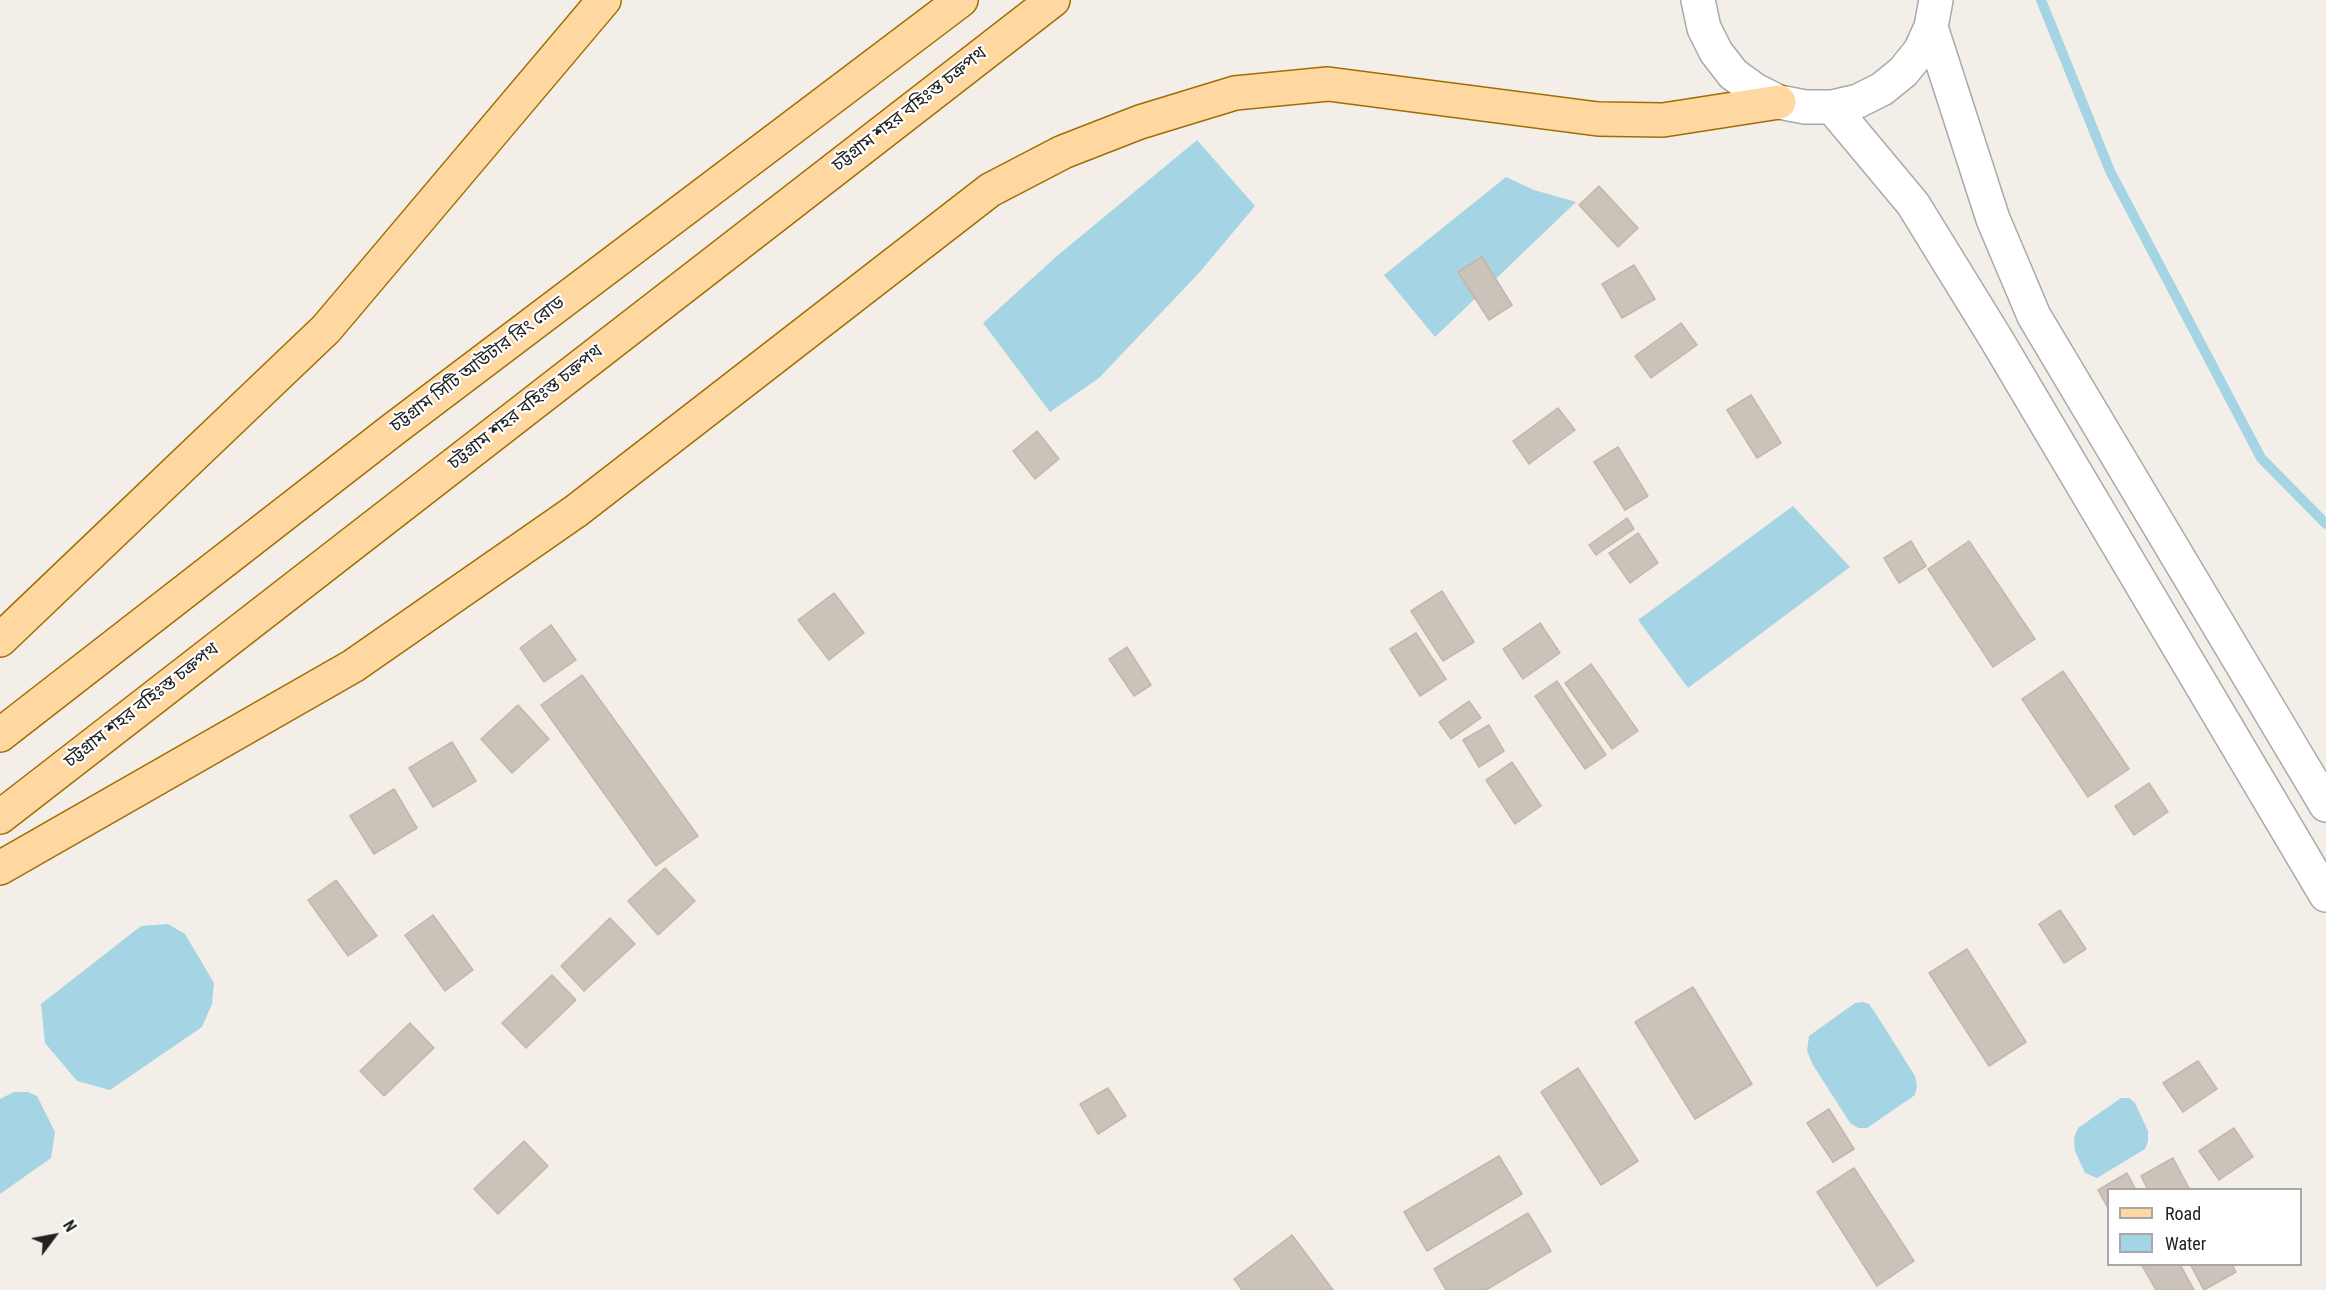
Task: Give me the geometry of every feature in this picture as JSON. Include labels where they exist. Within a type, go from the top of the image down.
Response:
[{"type":"main road","points":[[0,640],[326,329],[604,0]]},
{"type":"main road","name":"চট্টগ্রাম সিটি আউটার রিং রোড","points":[[0,735],[394,428],[961,0]]},
{"type":"main road","name":"চট্টগ্রাম শহর বহিঃস্ত চক্রপথ","points":[[0,817],[1053,0]]},
{"type":"main road","points":[[0,868],[353,666],[576,511],[990,190],[1062,152],[1140,122],[1235,93],[1328,84],[1598,119],[1663,120],[1779,102]]},
{"type":"street","points":[[1698,0],[1704,28],[1716,52],[1733,74],[1755,90],[1779,102],[1805,107],[1832,107],[1858,101],[1882,89],[1903,72],[1920,51],[1933,13]]},
{"type":"street","points":[[1933,13],[1994,219],[2034,316],[2326,805]]},
{"type":"street","points":[[1832,107],[1913,204],[1995,337],[2326,895]]},
{"type":"water","points":[[1197,140],[1255,206],[1199,273],[1099,378],[1050,412],[983,323],[1057,256]]},
{"type":"water","points":[[1506,177],[1534,190],[1576,202],[1435,337],[1384,275]]},
{"type":"water","points":[[1793,506],[1850,567],[1688,688],[1638,620]]},
{"type":"water","points":[[168,924],[185,934],[214,983],[212,1004],[202,1027],[110,1090],[77,1081],[45,1043],[41,1004],[141,926]]},
{"type":"water","points":[[1855,1003],[1869,1004],[1874,1011],[1915,1076],[1917,1086],[1915,1095],[1867,1128],[1858,1128],[1850,1123],[1813,1065],[1807,1051],[1809,1036]]},
{"type":"water","points":[[14,1092],[28,1092],[37,1096],[55,1132],[51,1158],[0,1194],[0,1099]]},
{"type":"water","points":[[2121,1098],[2129,1098],[2135,1103],[2148,1131],[2148,1141],[2145,1149],[2097,1178],[2085,1173],[2075,1151],[2074,1138],[2078,1128]]},
{"type":"building","points":[[1599,186],[1638,228],[1618,247],[1579,205]]},
{"type":"building","points":[[1482,257],[1512,305],[1489,320],[1458,272]]},
{"type":"building","points":[[1634,265],[1655,299],[1622,318],[1602,284]]},
{"type":"building","points":[[1681,323],[1697,345],[1651,378],[1635,356]]},
{"type":"building","points":[[1751,395],[1781,443],[1757,458],[1727,410]]},
{"type":"building","points":[[1558,408],[1575,430],[1529,464],[1513,441]]},
{"type":"building","points":[[1037,431],[1059,459],[1035,479],[1013,451]]},
{"type":"building","points":[[1618,447],[1648,496],[1625,510],[1594,462]]},
{"type":"building","points":[[1627,518],[1634,529],[1596,555],[1589,545]]},
{"type":"building","points":[[1638,533],[1658,563],[1630,583],[1609,553]]},
{"type":"building","points":[[1911,541],[1926,566],[1899,583],[1884,558]]},
{"type":"building","points":[[1969,541],[2035,639],[1993,667],[1928,569]]},
{"type":"building","points":[[1442,591],[1474,642],[1443,661],[1411,611]]},
{"type":"building","points":[[834,593],[864,633],[829,660],[798,620]]},
{"type":"building","points":[[1540,623],[1560,653],[1523,679],[1503,649]]},
{"type":"building","points":[[551,625],[576,660],[544,682],[520,648]]},
{"type":"building","points":[[1416,633],[1446,679],[1420,696],[1390,649]]},
{"type":"building","points":[[1127,647],[1151,685],[1134,696],[1109,659]]},
{"type":"building","points":[[1591,664],[1638,731],[1612,749],[1565,683]]},
{"type":"building","points":[[2063,671],[2129,769],[2088,797],[2022,699]]},
{"type":"building","points":[[582,675],[698,836],[656,866],[541,705]]},
{"type":"building","points":[[1557,681],[1606,755],[1585,769],[1535,696]]},
{"type":"building","points":[[1469,701],[1481,718],[1451,739],[1439,722]]},
{"type":"building","points":[[518,705],[549,739],[512,773],[481,739]]},
{"type":"building","points":[[1489,725],[1504,751],[1479,767],[1463,740]]},
{"type":"building","points":[[452,742],[476,781],[433,807],[409,768]]},
{"type":"building","points":[[1512,762],[1541,806],[1515,824],[1486,780]]},
{"type":"building","points":[[2149,783],[2168,812],[2134,835],[2115,806]]},
{"type":"building","points":[[394,789],[417,828],[374,854],[350,816]]},
{"type":"building","points":[[665,868],[695,901],[658,935],[628,901]]},
{"type":"building","points":[[336,880],[377,936],[348,956],[308,900]]},
{"type":"building","points":[[2060,910],[2086,949],[2064,963],[2039,924]]},
{"type":"building","points":[[433,915],[473,970],[445,991],[405,935]]},
{"type":"building","points":[[610,918],[635,944],[584,991],[561,966]]},
{"type":"building","points":[[1967,949],[2026,1042],[1989,1066],[1929,973]]},
{"type":"building","points":[[552,975],[576,1000],[526,1048],[502,1023]]},
{"type":"building","points":[[1693,987],[1752,1084],[1695,1119],[1635,1022]]},
{"type":"building","points":[[410,1023],[434,1048],[384,1096],[360,1071]]},
{"type":"building","points":[[2198,1061],[2217,1089],[2183,1112],[2163,1083]]},
{"type":"building","points":[[1578,1068],[1638,1161],[1601,1185],[1541,1092]]},
{"type":"building","points":[[1108,1088],[1126,1116],[1098,1134],[1080,1104]]},
{"type":"building","points":[[1829,1109],[1854,1149],[1833,1162],[1807,1123]]},
{"type":"building","points":[[2234,1128],[2253,1157],[2219,1180],[2199,1151]]},
{"type":"building","points":[[524,1141],[548,1166],[498,1214],[474,1189]]},
{"type":"building","points":[[1499,1156],[1522,1194],[1427,1251],[1404,1212]]},
{"type":"building","points":[[2173,1158],[2189,1188],[2147,1188],[2141,1176]]},
{"type":"building","points":[[1854,1168],[1914,1261],[1877,1286],[1817,1192]]},
{"type":"building","points":[[2127,1173],[2135,1188],[2107,1188],[2107,1206],[2098,1190]]},
{"type":"building","points":[[1528,1213],[1551,1251],[1486,1290],[1446,1290],[1434,1269]]},
{"type":"building","points":[[1292,1235],[1333,1290],[1242,1290],[1234,1279]]},
{"type":"building","points":[[2142,1266],[2181,1266],[2194,1290],[2156,1290]]},
{"type":"building","points":[[2191,1266],[2233,1266],[2236,1272],[2204,1290]]},
{"type":"waterway","points":[[2041,0],[2110,171],[2261,458],[2326,524]]}]
